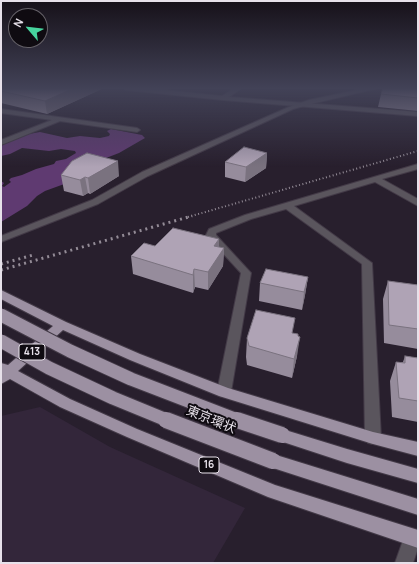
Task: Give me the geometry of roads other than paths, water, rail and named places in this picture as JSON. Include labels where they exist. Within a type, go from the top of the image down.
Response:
[{"type":"highway","points":[[1,294],[62,325],[135,357],[224,392],[373,438],[418,449]]},
{"type":"highway","name":"東京環状","points":[[1,316],[70,351],[131,379],[241,422],[346,456],[418,476]]},
{"type":"highway","name":"413","points":[[3,373],[62,325]]},
{"type":"highway","name":"東京環状","points":[[1,341],[49,368],[113,398],[231,446],[340,484],[418,507]]},
{"type":"highway","name":"16","points":[[3,373],[132,433],[274,492],[415,538]]},
{"type":"street","points":[[26,114],[137,130]]},
{"type":"street","points":[[1,239],[95,202],[145,174],[279,114]]},
{"type":"street","points":[[1,143],[61,119]]},
{"type":"street","points":[[224,392],[246,273],[211,235],[212,231],[248,217],[418,166]]},
{"type":"street","points":[[376,179],[418,203]]},
{"type":"street","points":[[288,206],[367,263],[373,438]]},
{"type":"street","points":[[404,563],[415,538]]},
{"type":"railway","points":[[188,217],[418,151]]},
{"type":"railway","points":[[1,270],[192,216]]},
{"type":"railway","points":[[1,264],[33,255]]}]
